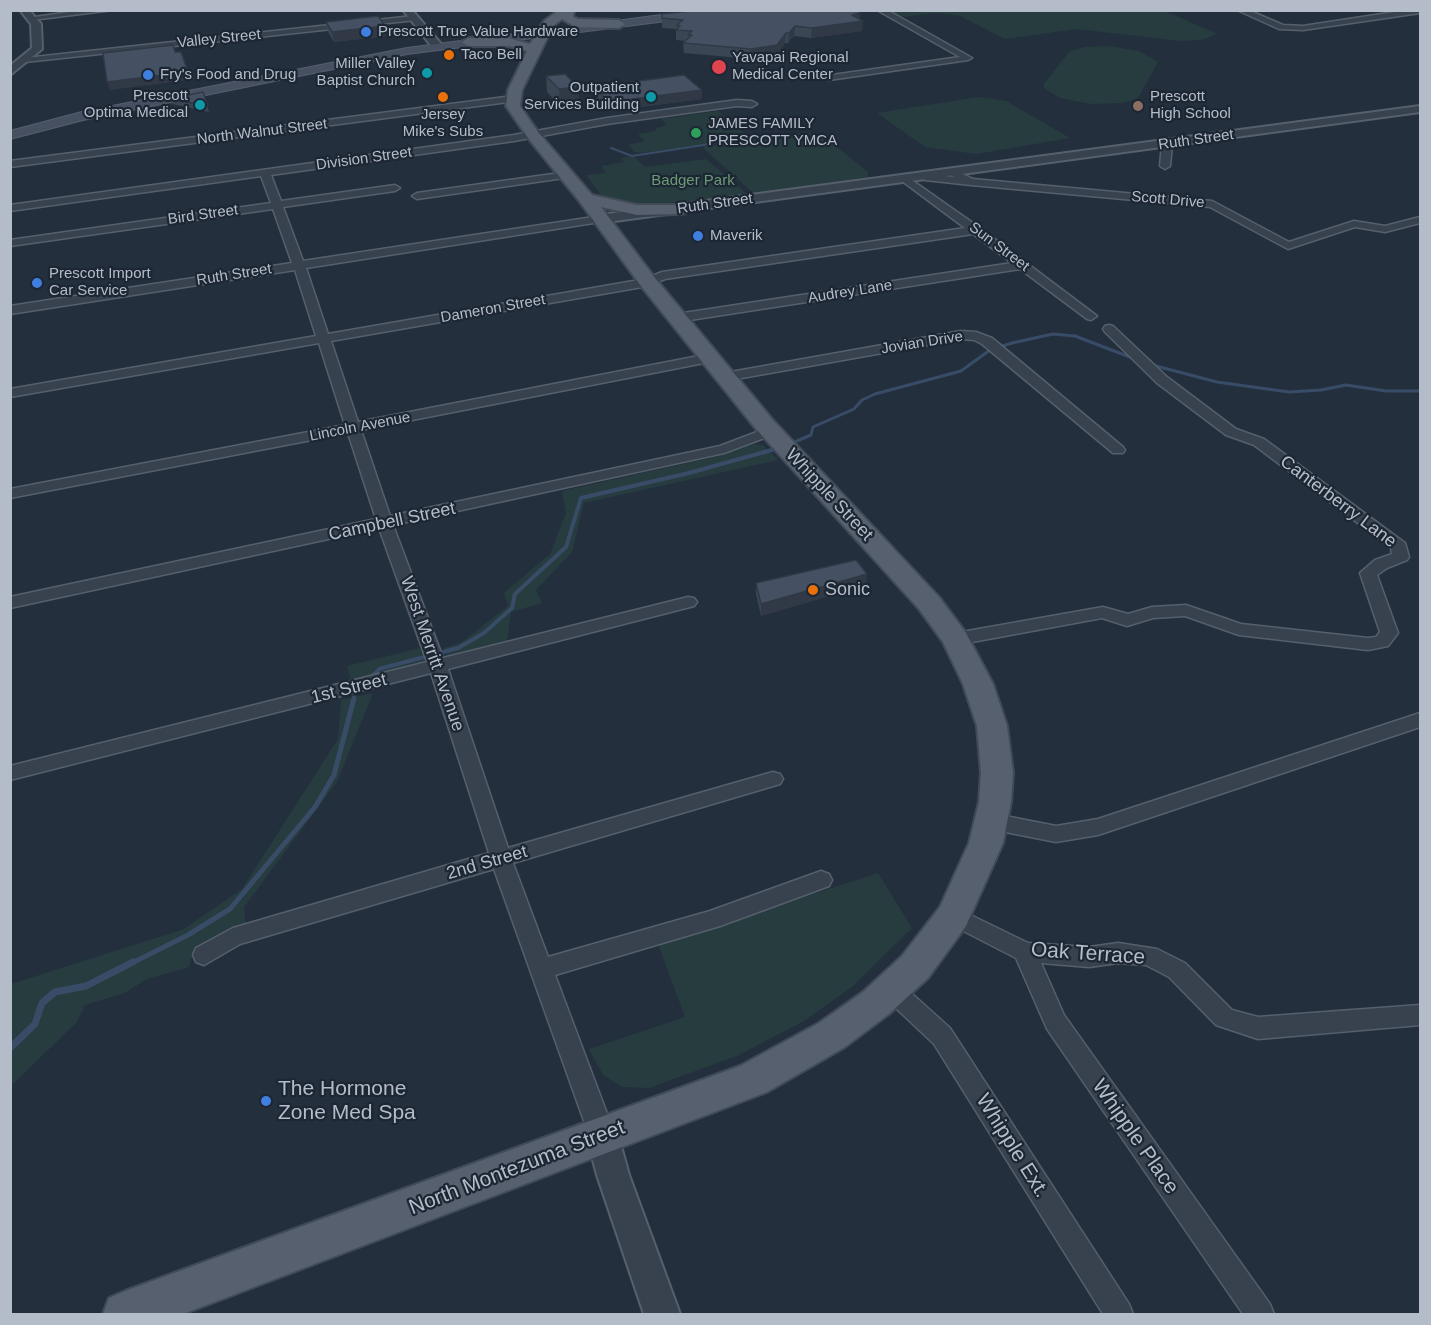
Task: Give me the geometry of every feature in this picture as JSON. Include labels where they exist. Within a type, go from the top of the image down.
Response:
[{"type":"main road","points":[[568,10],[567,18],[575,22],[619,24]]},
{"type":"main road","points":[[513,99],[542,33],[548,24],[568,10]]},
{"type":"main road","points":[[10,135],[92,114],[366,58],[437,46],[729,10]]},
{"type":"main road","points":[[468,42],[508,42],[534,49]]},
{"type":"main road","name":"Whipple Street","points":[[513,99],[513,106],[519,117],[587,199],[648,282],[725,377],[770,431],[929,603],[956,639],[978,684],[992,726],[997,773],[995,802],[986,843],[954,916],[915,967],[891,989]]},
{"type":"main road","points":[[587,199],[637,210],[680,209]]},
{"type":"main road","name":"North Montezuma Street","points":[[125,1314],[753,1079],[832,1035],[876,1003],[891,989]]},
{"type":"street","points":[[10,72],[36,49],[36,24],[24,10]]},
{"type":"street","points":[[32,18],[110,10]]},
{"type":"street","points":[[832,78],[968,58],[880,10]]},
{"type":"street","points":[[1240,10],[1282,27],[1288,31],[1284,37]]},
{"type":"street","points":[[1390,10],[1420,21]]},
{"type":"street","points":[[1282,27],[1303,28],[1420,11]]},
{"type":"street","points":[[410,14],[437,46]]},
{"type":"street","name":"Valley Street","points":[[25,60],[410,14]]},
{"type":"street","name":"North Walnut Street","points":[[10,164],[513,99]]},
{"type":"street","name":"Division Street","points":[[10,208],[533,135],[627,118],[737,103],[752,104]]},
{"type":"street","name":"Ruth Street","points":[[10,310],[600,219],[1420,109]]},
{"type":"street","points":[[1165,166],[1167,144]]},
{"type":"street","name":"West Merritt Avenue","points":[[265,172],[299,265],[385,524],[435,659],[501,860],[602,1135]]},
{"type":"street","name":"Scott Drive","points":[[954,173],[972,182]]},
{"type":"street","points":[[417,196],[567,175]]},
{"type":"street","name":"Scott Drive","points":[[925,177],[1212,204],[1288,246],[1354,224],[1385,229],[1420,220]]},
{"type":"street","name":"Sun Street","points":[[906,179],[1091,316]]},
{"type":"street","name":"Bird Street","points":[[10,243],[395,188]]},
{"type":"street","name":"Dameron Street","points":[[10,393],[648,282],[670,274],[976,230]]},
{"type":"street","name":"Audrey Lane","points":[[677,318],[1023,265]]},
{"type":"street","name":"Canterberry Lane","points":[[956,639],[1103,612],[1127,620],[1152,613],[1186,610],[1239,629],[1368,644],[1382,642],[1389,633],[1368,573],[1381,564],[1401,558],[1399,546],[1259,442],[1231,432],[1161,380],[1109,328]]},
{"type":"street","name":"Jovian Drive","points":[[725,377],[961,335],[976,336],[987,341],[1118,450]]},
{"type":"street","name":"Lincoln Avenue","points":[[10,494],[709,357]]},
{"type":"street","name":"Campbell Street","points":[[10,603],[385,524],[724,448],[770,431]]},
{"type":"street","name":"1st Street","points":[[10,773],[435,659],[688,602]]},
{"type":"street","points":[[990,821],[1056,834],[1098,827],[1420,720]]},
{"type":"street","name":"2nd Street","points":[[204,955],[242,934],[501,860],[773,778]]},
{"type":"street","points":[[541,969],[711,920],[821,880]]},
{"type":"street","name":"Oak Terrace","points":[[954,916],[1025,952],[1089,957],[1118,953],[1149,956],[1177,970],[1224,1018],[1258,1028],[1420,1015]]},
{"type":"street","name":"Whipple Place","points":[[1025,952],[1055,1022],[1260,1314]]},
{"type":"street","name":"Whipple Ext.","points":[[891,989],[942,1036],[1119,1314]]},
{"type":"street","points":[[602,1135],[613,1175],[662,1314]]},
{"type":"green space","points":[[890,11],[1165,11],[1217,34],[1201,40],[1180,41],[1077,29],[1005,39],[960,16],[936,13],[904,17]]},
{"type":"green space","points":[[1110,46],[1139,51],[1158,62],[1138,98],[1123,103],[1091,104],[1060,98],[1044,88],[1044,84],[1069,52],[1084,47]]},
{"type":"green space","points":[[979,97],[1006,101],[1070,138],[976,154],[925,147],[877,113]]},
{"type":"green space","name":"JAMES FAMILY PRESCOTT YMCA","points":[[718,111],[752,139],[641,153],[634,152],[628,145],[644,141],[638,134],[655,131],[667,125],[661,119]]},
{"type":"green space","points":[[805,132],[822,135],[868,172],[868,177],[754,194],[702,147]]},
{"type":"green space","name":"Badger Park","points":[[633,156],[645,167],[706,159],[748,195],[638,206],[604,199],[586,175],[606,173],[601,166],[624,162],[621,158]]},
{"type":"green space","points":[[755,444],[763,445],[778,460],[584,503],[572,552],[536,590],[542,603],[511,612],[507,643],[448,660],[444,648],[462,642],[508,606],[504,593],[550,554],[566,513],[562,491],[710,458]]},
{"type":"green space","points":[[420,648],[426,666],[352,684],[347,666]]},
{"type":"green space","points":[[373,693],[337,782],[244,907],[246,926],[202,947],[191,959],[189,967],[147,979],[125,993],[85,1005],[77,1022],[11,1086],[11,984],[184,929],[242,889],[338,739],[341,700]]},
{"type":"green space","points":[[878,873],[912,928],[853,986],[804,1021],[739,1055],[649,1088],[622,1087],[603,1075],[589,1049],[685,1017],[658,944]]},
{"type":"building","points":[[700,10],[856,10],[860,13],[852,15],[863,21],[812,28],[795,26],[777,45],[751,49],[683,43],[692,35],[688,35],[692,31],[676,30],[680,26],[677,25],[683,20],[662,18],[662,14]]},
{"type":"building","points":[[378,16],[385,26],[332,32],[326,22]]},
{"type":"building","name":"Fry's Food and Drug","points":[[173,45],[175,52],[181,52],[188,72],[107,82],[103,53]]},
{"type":"building","points":[[565,74],[578,87],[559,89],[546,76]]},
{"type":"building","points":[[684,75],[702,90],[609,102],[594,87]]},
{"type":"building","points":[[203,92],[208,106],[171,99],[198,93]]},
{"type":"building","points":[[856,560],[867,574],[761,604],[756,583]]},
{"type":"waterway","points":[[611,148],[632,156],[710,144]]},
{"type":"waterway","points":[[790,444],[811,435],[813,427],[854,409],[862,400],[875,394],[961,371],[990,350],[1012,343],[1053,334],[1075,336],[1135,359]]},
{"type":"waterway","points":[[1152,365],[1217,382],[1289,392],[1321,390],[1346,385],[1386,391],[1420,391]]},
{"type":"waterway","points":[[373,676],[379,669],[458,648],[484,633],[512,608],[515,594],[566,547],[581,498],[689,473],[779,448]]},
{"type":"waterway","points":[[130,964],[188,935],[230,909],[315,807],[334,775],[354,698]]},
{"type":"waterway","points":[[10,1048],[35,1024],[42,1003],[55,992],[86,986],[133,962]]},
{"type":"place","name":"Prescott True Value Hardware","points":[[366,32]]},
{"type":"place","name":"Taco Bell","points":[[449,55]]},
{"type":"place","name":"Yavapai Regional Medical Center","points":[[719,67]]},
{"type":"place","name":"Miller Valley Baptist Church","points":[[427,73]]},
{"type":"place","name":"Fry's Food and Drug","points":[[148,75]]},
{"type":"place","name":"Jersey Mike's Subs","points":[[443,97]]},
{"type":"place","name":"Outpatient Services Building","points":[[651,97]]},
{"type":"place","name":"Prescott Optima Medical","points":[[200,105]]},
{"type":"place","name":"Prescott High School","points":[[1138,106]]},
{"type":"place","name":"JAMES FAMILY PRESCOTT YMCA","points":[[696,133]]},
{"type":"place","name":"Maverik","points":[[698,236]]},
{"type":"place","name":"Prescott Import Car Service","points":[[37,283]]},
{"type":"place","name":"Sonic","points":[[813,590]]},
{"type":"place","name":"The Hormone Zone Med Spa","points":[[266,1101]]}]
